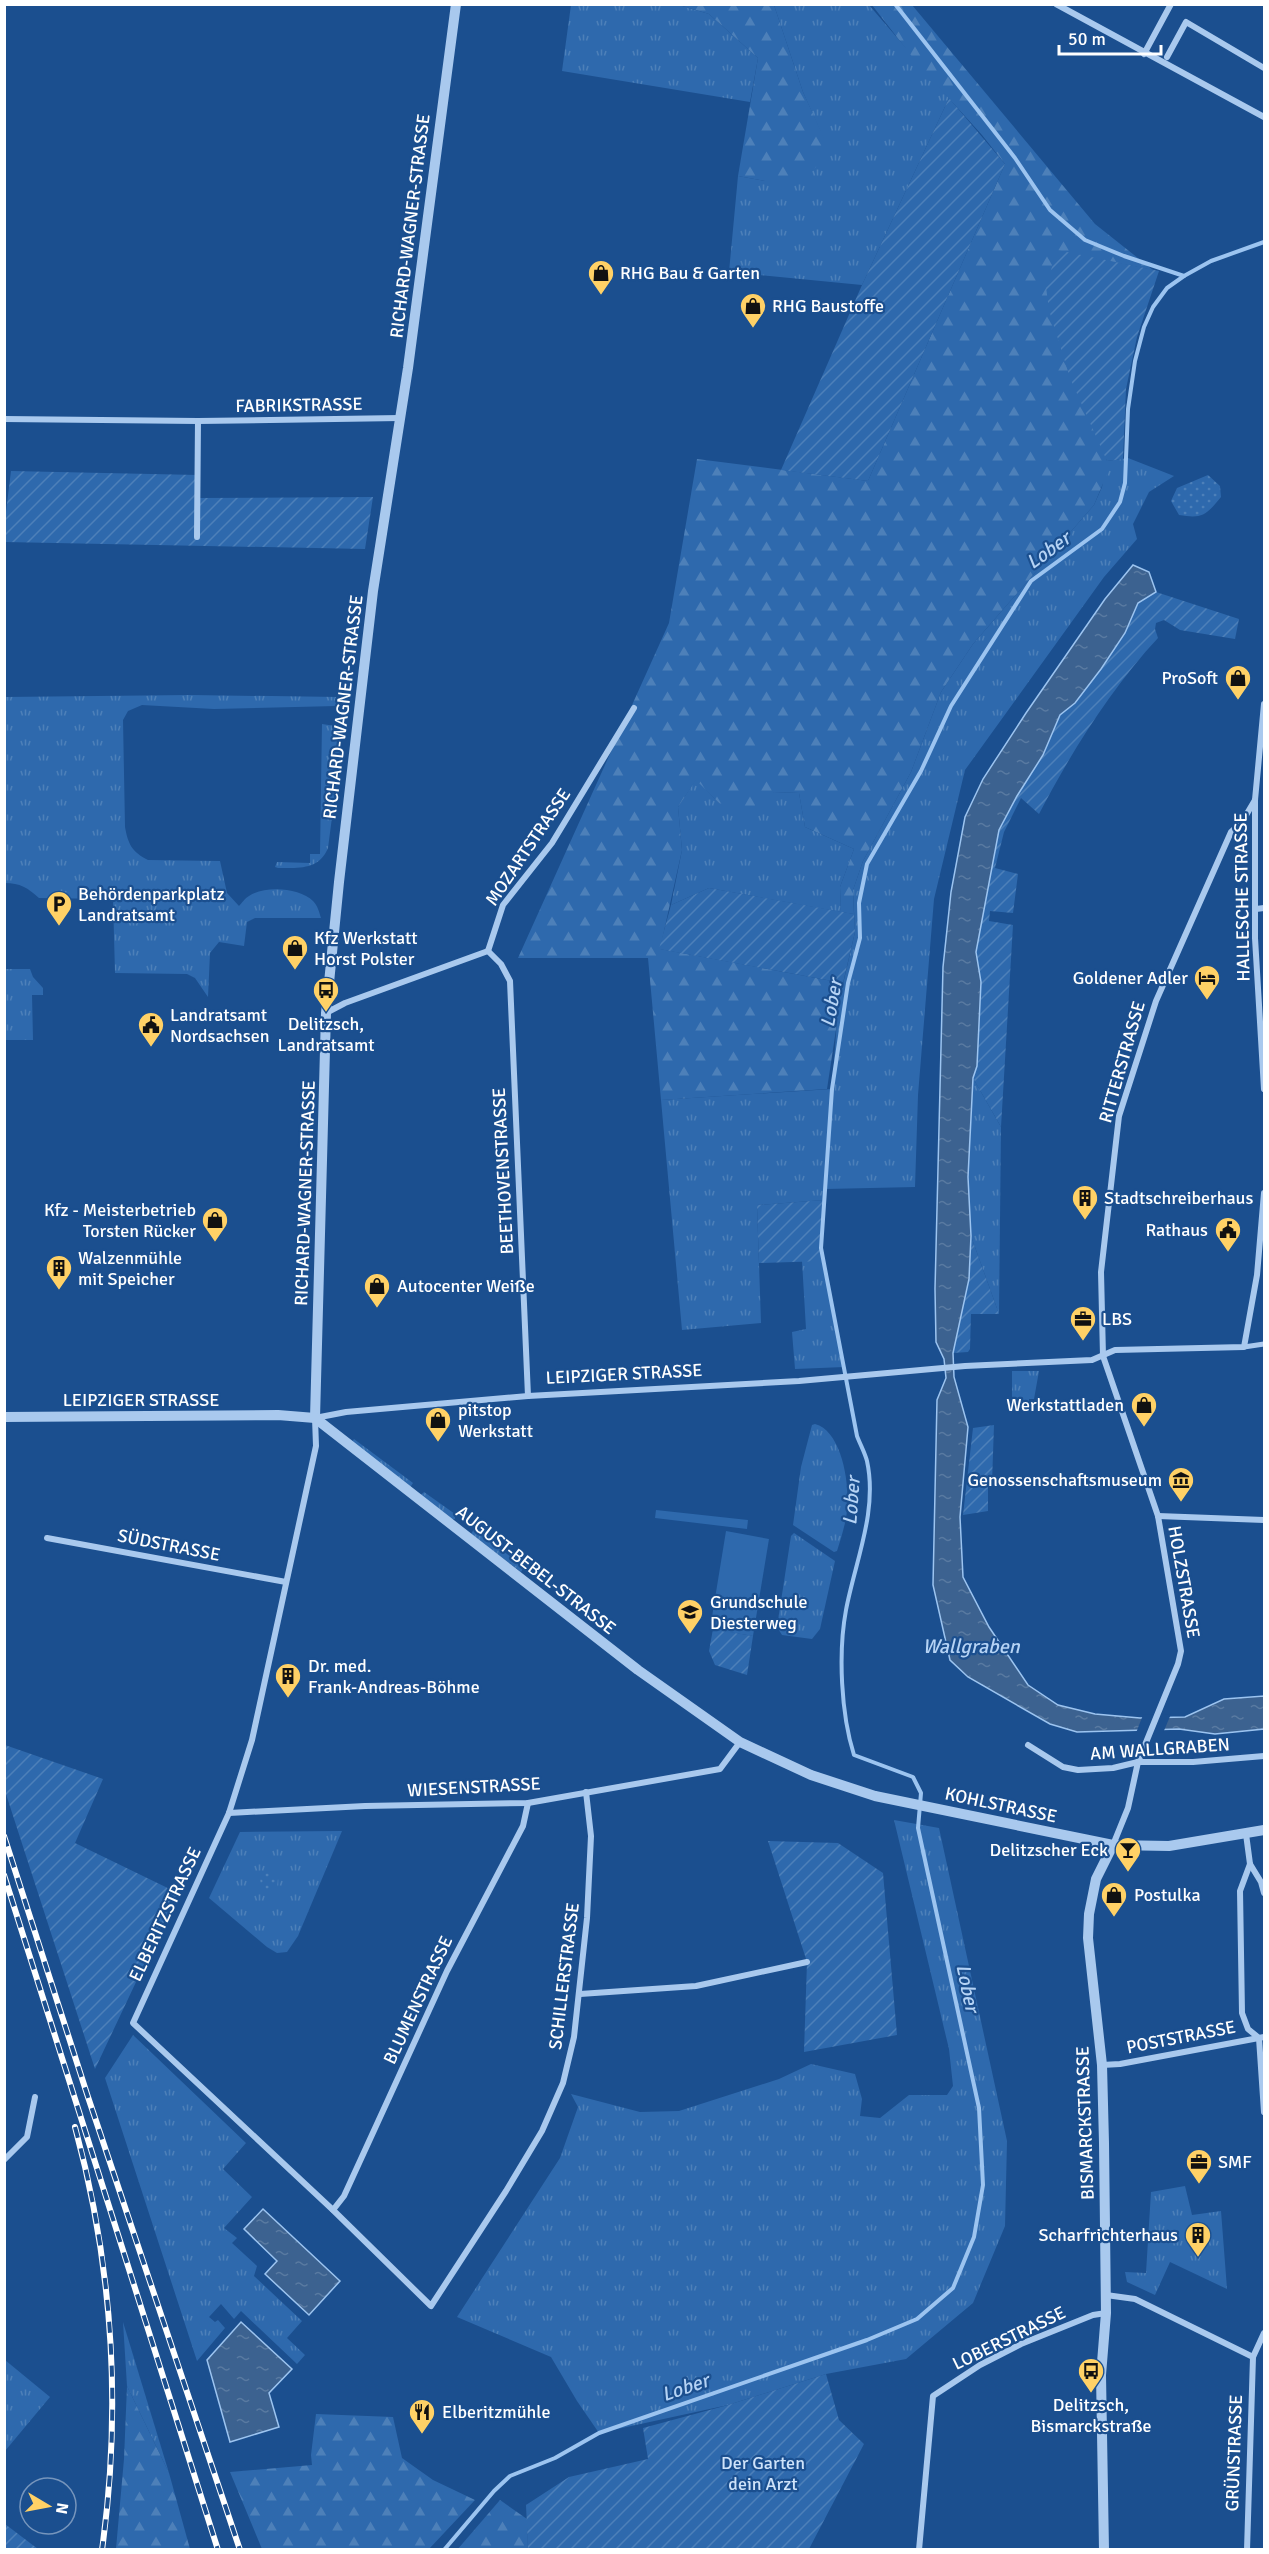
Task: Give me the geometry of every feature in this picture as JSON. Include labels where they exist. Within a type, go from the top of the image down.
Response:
[{"type":"street","name":"RICHARD-WAGNER-STRASSE","points":[[315,1419],[326,1013],[361,681],[400,418],[456,4]]},
{"type":"street","points":[[1056,4],[1144,54],[1264,117]]},
{"type":"street","points":[[1144,54],[1171,4]]},
{"type":"street","points":[[1167,57],[1186,22],[1264,68]]},
{"type":"street","name":"FABRIKSTRASSE","points":[[4,418],[198,421],[400,418]]},
{"type":"street","points":[[197,537],[198,421]]},
{"type":"street","name":"HALLESCHE STRASSE","points":[[1264,704],[1255,800],[1256,909],[1264,1089]]},
{"type":"street","name":"MOZARTSTRASSE","points":[[488,951],[503,904],[552,843],[634,708]]},
{"type":"street","name":"RITTERSTRASSE","points":[[1102,1356],[1101,1272],[1119,1116],[1156,1001],[1231,832],[1242,822],[1255,800]]},
{"type":"street","points":[[1256,909],[1264,908]]},
{"type":"street","points":[[326,1013],[345,1003],[488,951]]},
{"type":"street","name":"BEETHOVENSTRASSE","points":[[488,951],[501,964],[510,981],[528,1396]]},
{"type":"street","points":[[1264,1192],[1257,1275],[1244,1347],[1264,1344]]},
{"type":"street","points":[[1257,1275],[1264,1277]]},
{"type":"street","name":"LEIPZIGER STRASSE","points":[[4,1417],[278,1415],[315,1419],[346,1412],[528,1396],[822,1378],[965,1366],[1092,1360],[1115,1350],[1244,1347]]},
{"type":"street","name":"HOLZSTRASSE","points":[[1102,1356],[1158,1516],[1180,1651],[1163,1702],[1138,1762],[1128,1808],[1113,1845]]},
{"type":"street","name":"ELBERITZSTRASSE","points":[[315,1419],[316,1446],[252,1740],[229,1813],[133,2023],[333,2210],[431,2306]]},
{"type":"street","name":"AUGUST-BEBEL-STRASSE","points":[[315,1419],[638,1670],[740,1742]]},
{"type":"street","points":[[1158,1516],[1264,1520]]},
{"type":"street","name":"SÜDSTRASSE","points":[[47,1538],[286,1582]]},
{"type":"street","name":"WIESENSTRASSE","points":[[229,1813],[365,1806],[528,1803],[720,1769],[740,1742]]},
{"type":"street","name":"KOHLSTRASSE","points":[[740,1742],[811,1775],[875,1796],[1113,1845],[1169,1846],[1264,1830]]},
{"type":"street","name":"AM WALLGRABEN","points":[[1028,1745],[1063,1767],[1078,1770],[1113,1768],[1138,1762],[1193,1762],[1264,1756]]},
{"type":"street","name":"SCHILLERSTRASSE","points":[[431,2306],[542,2132],[563,2083],[574,2037],[587,1918],[591,1836],[586,1792]]},
{"type":"street","name":"BLUMENSTRASSE","points":[[333,2210],[344,2196],[447,1971],[522,1826],[528,1803]]},
{"type":"street","points":[[1246,1834],[1250,1864],[1261,1882],[1264,1893]]},
{"type":"street","name":"BISMARCKSTRASSE","points":[[1104,2550],[1101,2375],[1106,2295],[1102,2065],[1089,1961],[1089,1914],[1096,1879],[1113,1845]]},
{"type":"street","points":[[1250,1864],[1240,1891],[1242,2013],[1248,2029],[1263,2036],[1264,2112]]},
{"type":"street","points":[[580,1994],[696,1986],[807,1962]]},
{"type":"street","name":"POSTSTRASSE","points":[[1102,2065],[1120,2064],[1263,2036]]},
{"type":"street","points":[[4,2160],[27,2137],[35,2097]]},
{"type":"street","points":[[1106,2295],[1135,2299],[1253,2357],[1264,2333]]},
{"type":"street","name":"LOBERSTRASSE","points":[[919,2550],[932,2399],[938,2391],[1011,2350],[1093,2315],[1106,2313]]},
{"type":"street","name":"GRÜNSTRASSE","points":[[1247,2550],[1253,2357]]},
{"type":"green space","points":[[571,5],[679,5],[709,14],[758,58],[750,102],[562,71]]},
{"type":"green space","points":[[679,5],[774,5],[803,92],[831,153],[802,180],[765,181],[738,176],[758,58],[709,14]]},
{"type":"green space","points":[[774,5],[869,5],[949,98],[862,285],[729,272],[738,176],[765,181],[830,153],[803,92]]},
{"type":"green space","points":[[872,5],[912,5],[1095,224],[1153,270],[1057,251],[1107,461],[1107,474],[1094,505],[973,644],[941,692],[911,772],[863,861],[853,890],[854,914],[841,912],[840,887],[854,849],[805,827],[799,793],[774,792],[746,812],[719,803],[696,780],[678,807],[682,850],[660,949],[843,983],[827,1089],[661,1100],[648,958],[518,958],[669,623],[697,459],[868,481],[1005,164],[917,63]]},
{"type":"green space","points":[[949,98],[1005,164],[868,481],[781,470],[862,285]]},
{"type":"green space","points":[[1057,250],[1159,271],[1137,337],[1126,389],[1123,459],[1107,461],[1070,378],[1049,310],[1046,287]]},
{"type":"green space","points":[[1128,458],[1174,476],[1149,492],[1133,524],[1137,539],[1104,577],[965,770],[934,899],[918,1095],[915,1187],[825,1189],[824,1200],[757,1205],[761,1323],[682,1330],[661,1100],[832,1089],[838,1006],[855,932],[853,890],[863,861],[911,772],[941,692],[973,644],[1094,505],[1102,487],[1107,461]]},
{"type":"green space","points":[[11,471],[198,475],[198,498],[373,497],[365,549],[5,542],[5,520]]},
{"type":"green space","points":[[1208,475],[1220,486],[1221,497],[1199,516],[1179,515],[1171,501],[1177,488]]},
{"type":"green space","points":[[1156,592],[1239,619],[1235,639],[1180,630],[1164,620],[1156,623],[1158,638],[1108,699],[1064,768],[1039,814],[1021,798],[1004,832],[995,868],[1018,874],[1013,913],[990,911],[989,921],[1013,925],[1001,1127],[973,1078],[977,1066],[981,982],[976,952],[999,830],[1043,755],[1060,715],[1075,703],[1125,633],[1138,603]]},
{"type":"green space","points":[[340,693],[348,696],[336,706],[214,709],[142,705],[128,711],[123,720],[125,827],[129,843],[134,851],[148,860],[220,861],[227,893],[239,906],[248,897],[264,890],[291,891],[300,893],[313,901],[321,918],[255,918],[247,922],[244,946],[219,942],[210,953],[208,997],[195,978],[187,974],[115,973],[113,899],[39,898],[24,887],[5,883],[5,697],[190,695],[339,697]]},
{"type":"green space","points":[[322,724],[335,726],[343,733],[328,848],[314,864],[278,868],[275,867],[277,862],[310,863],[310,854],[320,854]]},
{"type":"green space","points":[[696,779],[719,803],[774,792],[799,793],[805,827],[854,849],[840,887],[841,912],[709,888],[671,905],[682,850],[678,807]]},
{"type":"green space","points":[[709,888],[854,914],[855,932],[843,983],[659,949],[671,905]]},
{"type":"green space","points":[[5,969],[30,969],[33,977],[43,988],[43,995],[32,995],[33,1040],[5,1040]]},
{"type":"green space","points":[[973,1078],[1001,1127],[999,1314],[971,1236],[968,1177]]},
{"type":"green space","points":[[824,1200],[821,1248],[824,1261],[759,1263],[757,1205]]},
{"type":"green space","points":[[971,1236],[999,1314],[971,1314],[970,1349],[968,1352],[953,1353],[969,1279]]},
{"type":"green space","points":[[802,1261],[824,1261],[844,1367],[795,1369],[792,1332],[806,1329]]},
{"type":"green space","points":[[1012,1371],[1039,1371],[1034,1399],[1029,1399],[1029,1403],[1012,1403]]},
{"type":"green space","points":[[815,1424],[832,1437],[838,1448],[847,1487],[848,1499],[843,1530],[837,1551],[834,1552],[793,1525],[801,1467],[812,1425]]},
{"type":"green space","points":[[994,1425],[992,1483],[988,1484],[988,1511],[963,1515],[973,1428]]},
{"type":"green space","points":[[354,1439],[413,1483],[409,1489],[351,1443]]},
{"type":"green space","points":[[424,1492],[455,1514],[455,1519],[420,1496]]},
{"type":"green space","points":[[656,1510],[748,1520],[747,1529],[655,1518]]},
{"type":"green space","points":[[474,1529],[524,1567],[521,1572],[471,1534]]},
{"type":"green space","points":[[726,1531],[769,1539],[753,1636],[710,1629]]},
{"type":"green space","points":[[794,1533],[835,1561],[820,1629],[812,1639],[782,1635],[777,1627],[791,1536]]},
{"type":"green space","points":[[713,1629],[753,1636],[747,1675],[715,1665],[709,1651]]},
{"type":"green space","points":[[5,1745],[103,1779],[75,1843],[178,1893],[95,2069],[5,1791]]},
{"type":"green space","points":[[894,1820],[939,1828],[1007,2141],[1005,2226],[973,2303],[906,2359],[826,2374],[728,2405],[599,2433],[551,2357],[457,2317],[560,2158],[578,2107],[571,2094],[640,2112],[679,2111],[779,2079],[811,2064],[855,2074],[862,2099],[860,2116],[880,2118],[909,2095],[947,2095],[953,2086],[949,2049]]},
{"type":"green space","points":[[342,1831],[298,1936],[287,1952],[277,1953],[267,1947],[209,1898],[240,1832]]},
{"type":"green space","points":[[768,1841],[838,1843],[883,1873],[897,2035],[804,2052],[807,1962]]},
{"type":"green space","points":[[268,1872],[274,1873],[278,1878],[277,1888],[269,1893],[262,1892],[260,1878]]},
{"type":"green space","points":[[133,2035],[246,2143],[223,2169],[252,2197],[224,2228],[237,2238],[232,2243],[257,2266],[254,2276],[302,2321],[287,2338],[305,2355],[297,2364],[241,2311],[234,2319],[221,2304],[209,2317],[215,2322],[218,2320],[225,2328],[197,2361],[105,2078]]},
{"type":"green space","points":[[1185,2186],[1192,2215],[1221,2211],[1227,2289],[1170,2262],[1155,2295],[1127,2282],[1125,2272],[1146,2273],[1151,2192]]},
{"type":"green space","points":[[123,2322],[169,2473],[127,2386]]},
{"type":"green space","points":[[5,2360],[50,2397],[5,2451]]},
{"type":"green space","name":"Der Garten dein Arzt","points":[[826,2374],[839,2420],[864,2444],[809,2549],[528,2549],[526,2505],[569,2477],[648,2459],[643,2428],[728,2405]]},
{"type":"green space","points":[[127,2386],[169,2473],[190,2549],[116,2549],[124,2459]]},
{"type":"green space","points":[[316,2414],[393,2417],[402,2458],[433,2480],[475,2500],[429,2549],[262,2549],[230,2472],[312,2465]]},
{"type":"green space","points":[[500,2500],[527,2519],[528,2549],[457,2550]]},
{"type":"green space","points":[[5,2524],[38,2549],[5,2549]]},
{"type":"water","name":"Wallgraben","points":[[1133,565],[1149,572],[1156,592],[1138,603],[1125,633],[1101,669],[1075,703],[1060,715],[1043,755],[999,830],[976,952],[981,982],[968,1177],[971,1236],[969,1279],[953,1353],[954,1377],[968,1427],[960,1517],[963,1577],[989,1627],[1028,1685],[1058,1705],[1095,1714],[1140,1718],[1185,1717],[1224,1699],[1264,1696],[1264,1729],[1215,1734],[1179,1729],[1077,1732],[1050,1724],[968,1677],[950,1660],[933,1585],[937,1400],[946,1378],[944,1359],[936,1342],[935,1289],[943,967],[951,892],[965,817],[983,779],[1026,713],[1105,599]]},
{"type":"water","points":[[263,2209],[340,2281],[309,2315],[265,2274],[277,2261],[244,2229]]},
{"type":"water","points":[[241,2322],[292,2369],[269,2393],[279,2427],[230,2442],[207,2360]]},
{"type":"pier","points":[[1171,1714],[1163,1733],[1136,1733],[1143,1715]]},
{"type":"waterway","points":[[895,4],[1015,158],[1050,210],[1085,240],[1184,276]]},
{"type":"waterway","name":"Lober","points":[[444,2550],[494,2491],[510,2476],[555,2458],[599,2433],[867,2340],[917,2319],[953,2288],[974,2237],[983,2185],[979,2108],[918,1828],[921,1793],[913,1777],[854,1755],[846,1721],[842,1683],[842,1645],[846,1610],[868,1517],[870,1480],[867,1461],[857,1436],[821,1248],[832,1089],[848,983],[860,938],[859,903],[867,864],[921,771],[951,706],[1031,581],[1102,529],[1120,502],[1125,483],[1128,409],[1135,361],[1144,327],[1153,307],[1167,288],[1184,276],[1211,261],[1264,242]]},
{"type":"railway","points":[[4,1836],[88,2097],[240,2550]]},
{"type":"railway","points":[[4,1875],[218,2550]]},
{"type":"railway","points":[[75,2127],[98,2232],[106,2284],[110,2337],[112,2443],[102,2550]]},
{"type":"place","name":"RHG Bau & Garten","points":[[601,296]]},
{"type":"place","name":"RHG Baustoffe","points":[[753,329]]},
{"type":"place","name":"ProSoft","points":[[1238,701]]},
{"type":"place","name":"Behördenparkplatz Landratsamt","points":[[59,927]]},
{"type":"place","name":"Kfz Werkstatt Horst Polster","points":[[295,971]]},
{"type":"place","name":"Goldener Adler","points":[[1207,1001]]},
{"type":"place","name":"Delitzsch, Landratsamt","points":[[326,1013]]},
{"type":"place","name":"Landratsamt Nordsachsen","points":[[151,1048]]},
{"type":"place","name":"Stadtschreiberhaus","points":[[1085,1221]]},
{"type":"place","name":"Kfz - Meisterbetrieb Torsten Rücker","points":[[215,1243]]},
{"type":"place","name":"Rathaus","points":[[1228,1253]]},
{"type":"place","name":"Walzenmühle mit Speicher","points":[[59,1291]]},
{"type":"place","name":"Autocenter Weiße","points":[[377,1309]]},
{"type":"place","name":"LBS","points":[[1083,1342]]},
{"type":"place","name":"Werkstattladen","points":[[1144,1428]]},
{"type":"place","name":"pitstop Werkstatt","points":[[438,1443]]},
{"type":"place","name":"Genossenschaftsmuseum","points":[[1181,1503]]},
{"type":"place","name":"Grundschule Diesterweg","points":[[690,1635]]},
{"type":"place","name":"Dr. med. Frank-Andreas-Böhme","points":[[288,1699]]},
{"type":"place","name":"Delitzscher Eck","points":[[1128,1873]]},
{"type":"place","name":"Postulka","points":[[1114,1918]]},
{"type":"place","name":"SMF","points":[[1199,2185]]},
{"type":"place","name":"Scharfrichterhaus","points":[[1198,2258]]},
{"type":"place","name":"Delitzsch, Bismarckstraße","points":[[1091,2394]]},
{"type":"place","name":"Elberitzmühle","points":[[422,2435]]}]
